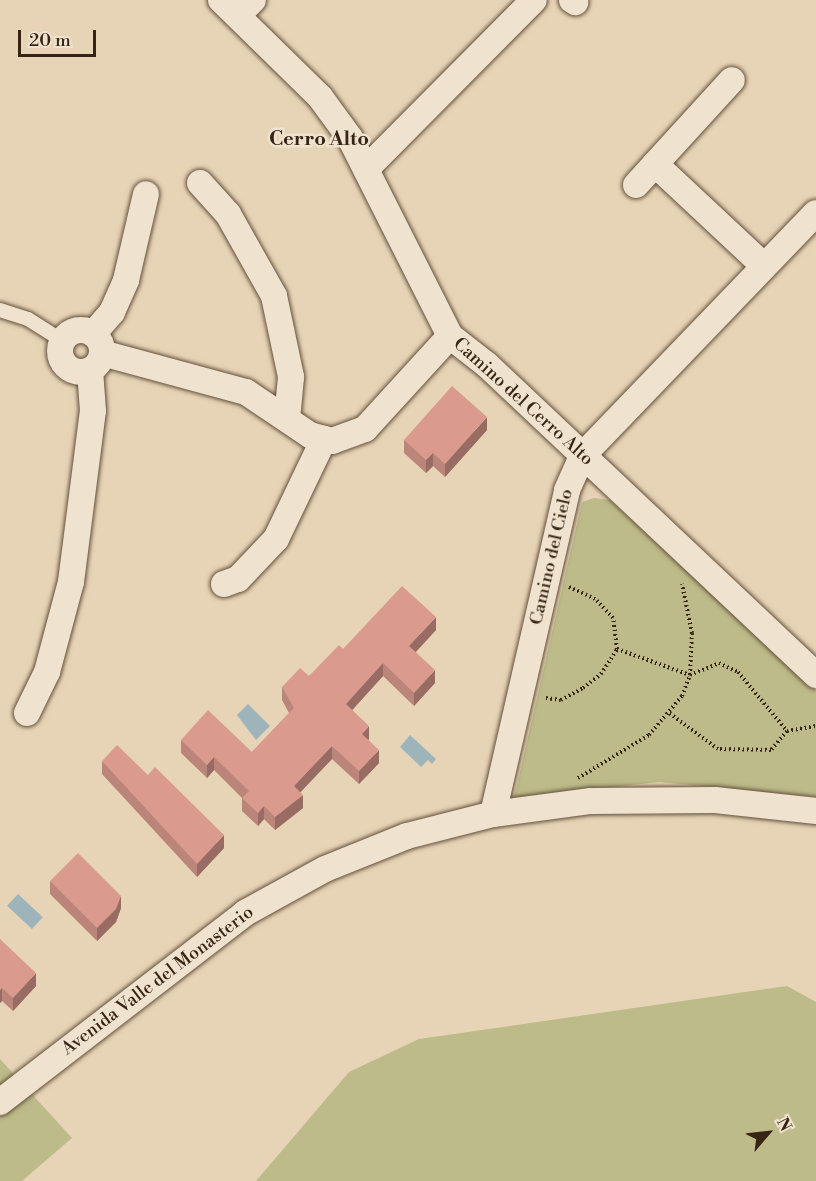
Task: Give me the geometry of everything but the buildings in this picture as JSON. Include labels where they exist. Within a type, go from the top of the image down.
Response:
[{"type":"street","points":[[366,169],[534,0]]},
{"type":"street","name":"Camino del Cerro Alto","points":[[237,5],[321,97],[366,169],[450,336],[816,675]]},
{"type":"street","points":[[636,185],[732,80]]},
{"type":"street","points":[[655,164],[764,266]]},
{"type":"street","points":[[200,183],[228,214],[274,296],[291,376],[287,420]]},
{"type":"street","points":[[27,713],[47,672],[71,582],[93,411],[95,352],[126,280],[146,194]]},
{"type":"street","name":"Camino del Cielo","points":[[493,814],[567,490],[582,456],[816,213]]},
{"type":"street","points":[[95,352],[80,330],[63,341],[60,354],[66,365],[95,352],[246,392],[287,420],[324,439],[365,429],[450,336]]},
{"type":"street","points":[[224,584],[238,579],[276,539],[324,439]]},
{"type":"street","name":"Avenida Valle del Monasterio","points":[[0,1102],[208,939],[285,890],[366,851],[493,814],[560,803],[705,800],[816,811]]},
{"type":"lane","points":[[0,310],[28,319],[63,341]]},
{"type":"path","points":[[560,803],[581,772],[640,741],[669,713],[690,675],[692,633],[681,592],[683,550]]},
{"type":"path","points":[[520,696],[561,700],[601,674],[617,649],[613,618],[595,598],[547,576]]},
{"type":"path","points":[[617,649],[690,675],[719,663],[738,672],[787,731]]},
{"type":"path","points":[[669,713],[718,749],[771,750],[787,731],[816,726]]},
{"type":"shaded area","points":[[594,498],[610,500],[816,691],[816,797],[659,782],[514,798],[582,502]]},
{"type":"shaded area","points":[[787,986],[816,1002],[816,1181],[256,1181],[349,1072],[419,1039]]},
{"type":"shaded area","points":[[0,1059],[72,1138],[22,1181],[0,1181]]},
{"type":"water","points":[[248,704],[270,726],[256,740],[237,715]]},
{"type":"water","points":[[410,735],[436,759],[432,764],[428,760],[421,767],[400,747]]},
{"type":"water","points":[[18,894],[43,917],[32,929],[7,906]]},
{"type":"district","name":"Cerro Alto","points":[[319,139]]}]
